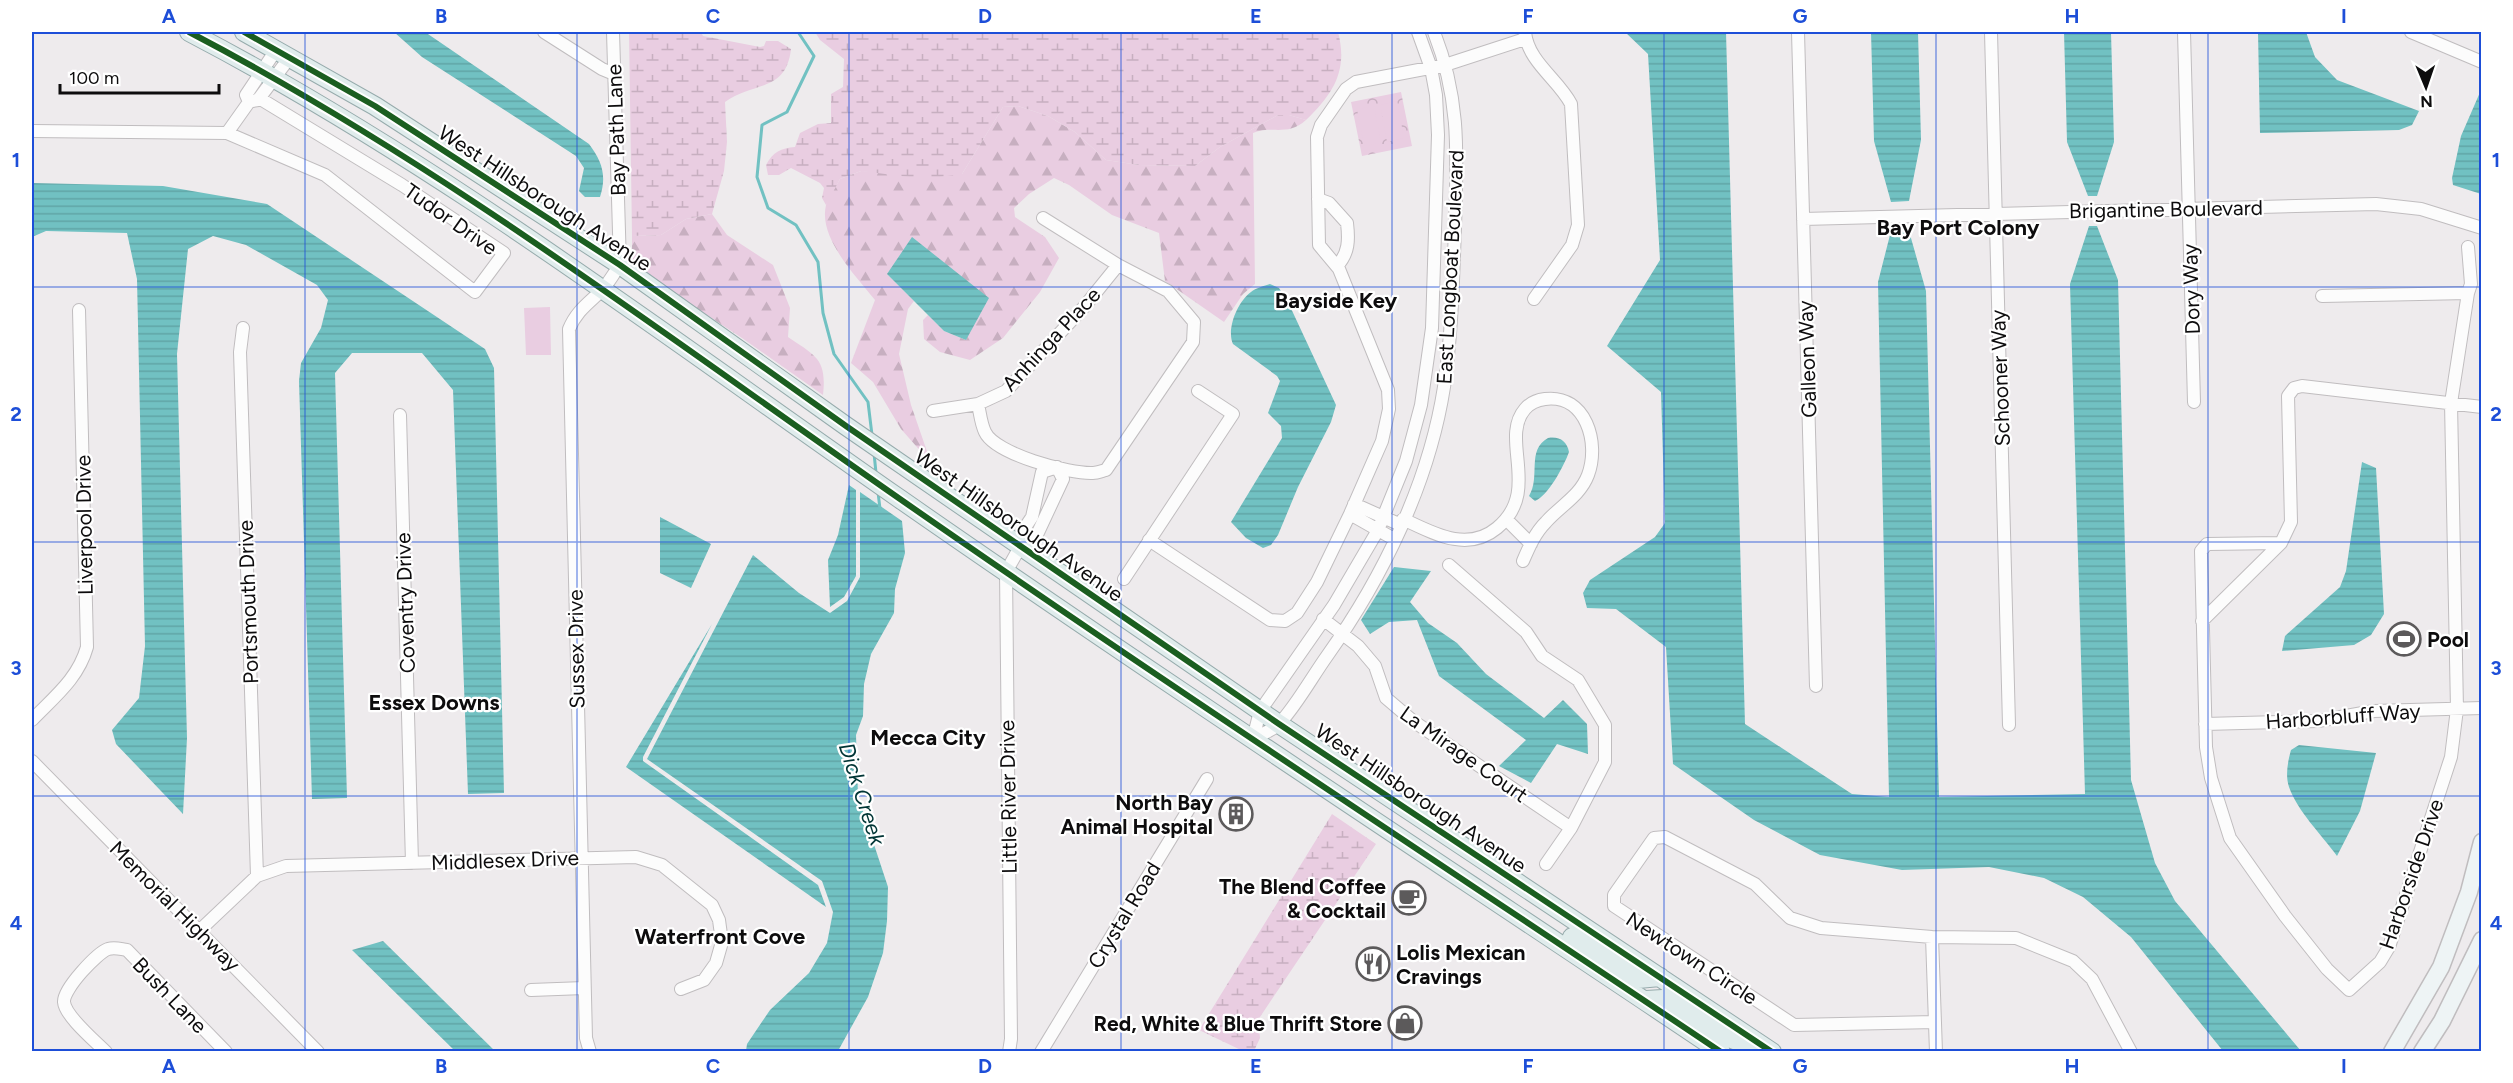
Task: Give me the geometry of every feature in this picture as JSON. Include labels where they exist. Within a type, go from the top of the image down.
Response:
[{"type":"main road","name":"West Hillsborough Avenue","points":[[189,32],[269,74],[352,124],[603,288],[1006,572],[1721,1052]]},
{"type":"main road","name":"West Hillsborough Avenue","points":[[244,32],[375,106],[620,265],[1020,547],[1279,724],[1771,1052]]},
{"type":"main road","points":[[1509,910],[1535,913],[1638,979],[1660,977]]},
{"type":"main road","points":[[1645,1000],[1663,999],[1732,1040],[1771,1052]]},
{"type":"street","points":[[544,32],[602,69],[614,74]]},
{"type":"street","name":"Bay Path Lane","points":[[613,32],[620,265]]},
{"type":"street","name":"East Longboat Boulevard","points":[[1253,739],[1260,711],[1358,568],[1378,530],[1406,461],[1421,405],[1430,354],[1438,135],[1436,95],[1431,68],[1418,32]]},
{"type":"street","name":"East Longboat Boulevard","points":[[1253,739],[1279,724],[1343,633],[1402,522],[1420,481],[1434,434],[1444,390],[1451,334],[1458,140],[1455,105],[1434,32]]},
{"type":"street","name":"Galleon Way","points":[[1798,32],[1816,686]]},
{"type":"street","name":"Schooner Way","points":[[1991,32],[2009,725]]},
{"type":"street","name":"Dory Way","points":[[2184,32],[2194,402]]},
{"type":"street","points":[[2411,32],[2481,62]]},
{"type":"street","points":[[1149,540],[1270,620],[1280,622],[1289,620],[1298,613],[1317,582],[1352,509],[1382,441],[1389,409],[1389,395],[1337,266],[1319,245],[1318,131],[1342,94],[1356,82],[1445,65],[1525,35],[1536,61],[1564,89],[1571,104],[1578,225],[1572,245],[1534,299]]},
{"type":"street","points":[[227,133],[254,100],[246,95],[269,74],[283,54]]},
{"type":"street","name":"Tudor Drive","points":[[32,131],[227,133],[325,175],[475,292],[504,253],[402,185],[254,100]]},
{"type":"street","points":[[1318,199],[1329,202],[1347,223],[1347,250],[1343,260],[1337,266]]},
{"type":"street","name":"Brigantine Boulevard","points":[[1803,219],[2376,204],[2421,209],[2481,228]]},
{"type":"street","points":[[978,404],[984,432],[992,441],[1012,454],[1057,467],[1092,473],[1106,470],[1193,342],[1194,322],[1168,291],[1118,265],[1043,218]]},
{"type":"street","name":"Harborside Drive","points":[[2281,543],[2206,544],[2201,551],[2205,724],[2211,778],[2230,838],[2320,960],[2349,990],[2380,962],[2389,947],[2451,757],[2457,709],[2451,403],[2471,284],[2468,247]]},
{"type":"street","name":"Sussex Drive","points":[[590,1052],[586,1038],[580,858],[569,329],[585,303],[603,288],[620,265]]},
{"type":"street","name":"Anhinga Place","points":[[933,411],[978,404],[1006,391],[1084,307],[1118,265]]},
{"type":"street","points":[[2322,296],[2468,292]]},
{"type":"street","name":"Liverpool Drive","points":[[32,720],[70,681],[82,665],[87,647],[79,310]]},
{"type":"street","name":"Portsmouth Drive","points":[[243,328],[240,352],[257,876]]},
{"type":"street","points":[[2202,621],[2281,543],[2291,522],[2288,396],[2294,388],[2302,386],[2481,407]]},
{"type":"street","points":[[1124,579],[1233,414],[1198,391]]},
{"type":"street","points":[[1352,509],[1402,522],[1442,537],[1463,541],[1483,536],[1506,519],[1518,495],[1517,434],[1522,411],[1541,400],[1557,398],[1571,403],[1581,414],[1590,432],[1593,449],[1590,467],[1579,490],[1543,524],[1522,561]]},
{"type":"street","name":"Coventry Drive","points":[[400,415],[412,863]]},
{"type":"street","points":[[1020,547],[1022,532],[1032,517],[1042,472],[1057,467]]},
{"type":"street","points":[[1020,547],[1035,538],[1063,479],[1057,467]]},
{"type":"street","points":[[1038,487],[1056,494]]},
{"type":"street","points":[[1352,509],[1378,530],[1394,539]]},
{"type":"street","points":[[1506,519],[1531,544]]},
{"type":"street","name":"Little River Drive","points":[[1009,1052],[1011,1039],[1006,572],[1020,547]]},
{"type":"street","points":[[1449,565],[1526,632],[1542,656],[1578,680],[1605,725],[1605,762],[1571,828],[1546,864]]},
{"type":"street","name":"La Mirage Court","points":[[1323,619],[1343,633],[1375,666],[1386,698],[1395,706],[1413,721],[1571,828]]},
{"type":"street","name":"Harborbluff Way","points":[[2205,724],[2318,721],[2374,711],[2481,708]]},
{"type":"street","name":"Memorial Highway","points":[[32,761],[318,1052]]},
{"type":"street","name":"Crystal Road","points":[[1041,1052],[1207,779]]},
{"type":"street","name":"Newtown Circle","points":[[1935,1022],[1794,1025],[1614,906],[1614,895],[1654,838],[1665,837],[1755,884],[1790,918],[1821,928],[1932,937],[2016,938],[2073,960],[2092,979],[2131,1052]]},
{"type":"street","points":[[2392,1052],[2441,967],[2469,892],[2481,842]]},
{"type":"street","name":"Middlesex Drive","points":[[200,930],[257,876],[286,866],[636,856],[662,865],[712,905],[719,920],[722,942],[716,963],[704,980],[681,988]]},
{"type":"street","points":[[1932,937],[1936,1052]]},
{"type":"street","points":[[2422,1052],[2442,1021],[2481,940]]},
{"type":"street","name":"Bush Lane","points":[[106,1052],[67,1012],[64,1002],[66,992],[83,972],[106,950],[116,948],[127,950],[226,1052]]},
{"type":"street","points":[[531,990],[584,988]]},
{"type":"green space","points":[[629,32],[701,32],[703,36],[760,47],[764,46],[766,41],[778,41],[791,49],[783,73],[775,80],[736,95],[725,102],[727,142],[724,171],[712,214],[686,219],[661,235],[632,236]]},
{"type":"green space","points":[[815,32],[1338,32],[1341,58],[1340,69],[1331,90],[1306,120],[1289,115],[1278,115],[1220,147],[1195,166],[1139,165],[1106,160],[1075,132],[1048,116],[1018,106],[1003,107],[962,174],[925,179],[861,171],[840,179],[826,205],[822,198],[824,188],[820,183],[791,168],[779,175],[768,175],[766,165],[778,152],[795,147],[800,133],[818,124],[831,123],[831,94],[843,87],[844,59],[820,40]]},
{"type":"green space","points":[[1401,92],[1412,146],[1362,156],[1351,102]]},
{"type":"green space","points":[[1397,101],[1404,138],[1387,142],[1380,105]]},
{"type":"green space","points":[[1018,106],[1048,116],[1075,132],[1106,160],[1139,165],[1195,166],[1220,147],[1278,115],[1289,115],[1306,120],[1293,128],[1253,133],[1255,284],[1243,294],[1224,322],[1165,281],[1159,233],[1112,215],[1069,185],[1054,178],[1029,194],[1014,208],[1015,217],[1045,237],[1059,258],[1040,292],[1003,338],[970,360],[940,352],[924,339],[923,320],[928,315],[944,331],[966,340],[970,330],[887,274],[914,301],[908,309],[899,354],[911,405],[931,463],[901,429],[873,382],[851,363],[875,300],[840,256],[833,243],[825,218],[826,205],[840,179],[861,171],[962,174],[1003,107]]},
{"type":"green space","points":[[1374,106],[1381,143],[1364,146],[1357,109]]},
{"type":"green space","points":[[712,214],[727,235],[773,265],[790,308],[788,337],[818,360],[823,373],[823,395],[742,338],[632,266],[632,236],[661,235],[686,219]]},
{"type":"green space","points":[[550,307],[551,355],[526,355],[524,308]]},
{"type":"green space","points":[[1332,814],[1376,844],[1258,1020],[1260,1038],[1254,1051],[1243,1051],[1199,1030]]},
{"type":"water","points":[[394,32],[425,32],[589,144],[602,169],[603,182],[600,197],[585,197],[579,191],[584,168],[576,156],[422,57]]},
{"type":"water","points":[[1625,32],[1726,32],[1745,724],[1852,794],[1889,797],[1878,282],[1891,231],[1909,231],[1926,291],[1939,797],[2085,794],[2070,284],[2089,226],[2097,226],[2118,280],[2131,780],[2155,863],[2175,901],[2301,1051],[2223,1051],[2131,937],[2083,897],[2044,878],[1989,867],[1902,870],[1820,855],[1754,820],[1673,764],[1666,647],[1616,609],[1587,608],[1583,593],[1590,580],[1655,537],[1665,523],[1661,392],[1607,346],[1660,260],[1648,54]]},
{"type":"water","points":[[1871,32],[1918,32],[1921,140],[1909,201],[1891,202],[1874,141]]},
{"type":"water","points":[[2064,32],[2111,32],[2114,142],[2097,196],[2088,196],[2067,142]]},
{"type":"water","points":[[2258,32],[2306,32],[2315,57],[2337,80],[2419,111],[2412,125],[2399,130],[2260,133]]},
{"type":"water","points":[[2481,90],[2481,194],[2453,185],[2452,178],[2461,136]]},
{"type":"water","points":[[32,183],[163,186],[267,204],[485,349],[494,368],[504,793],[468,794],[453,390],[422,353],[352,353],[335,373],[347,798],[312,799],[299,381],[301,363],[321,328],[328,300],[317,285],[246,245],[213,236],[188,249],[177,354],[187,738],[183,814],[116,744],[112,730],[139,698],[145,646],[137,279],[127,233],[46,231],[32,237]]},
{"type":"water","points":[[912,237],[989,298],[966,340],[944,331],[887,274]]},
{"type":"water","points":[[1270,284],[1279,288],[1288,302],[1336,405],[1331,422],[1298,487],[1278,535],[1271,545],[1263,548],[1246,538],[1231,522],[1282,438],[1281,426],[1268,413],[1280,381],[1277,376],[1233,344],[1231,331],[1234,316],[1246,296],[1255,289]]},
{"type":"water","points":[[1548,438],[1562,440],[1569,452],[1550,487],[1535,501],[1529,496],[1534,481],[1535,457],[1541,443]]},
{"type":"water","points":[[2362,462],[2376,468],[2384,614],[2371,635],[2354,645],[2282,651],[2285,636],[2340,587],[2346,571]]},
{"type":"water","points":[[849,485],[856,490],[856,576],[844,597],[830,607],[828,560],[838,535]]},
{"type":"water","points":[[860,492],[902,521],[905,553],[895,589],[894,613],[871,654],[864,684],[863,716],[856,735],[858,796],[888,887],[883,953],[868,997],[838,1051],[746,1051],[747,1044],[770,1010],[809,973],[827,943],[833,912],[822,881],[647,759],[753,555],[799,593],[830,613],[847,601],[860,577]]},
{"type":"water","points":[[660,517],[711,544],[691,588],[660,573]]},
{"type":"water","points":[[1394,567],[1431,571],[1410,602],[1428,623],[1457,643],[1486,674],[1544,718],[1563,700],[1587,724],[1588,754],[1557,744],[1531,783],[1499,766],[1526,740],[1439,676],[1417,620],[1389,622],[1370,634],[1361,620]]},
{"type":"water","points":[[712,624],[643,761],[818,885],[826,907],[626,767]]},
{"type":"water","name":"Pool","points":[[2399,627],[2407,627],[2418,637],[2415,641],[2407,642],[2405,644],[2408,647],[2402,652],[2392,650],[2387,644]]},
{"type":"water","points":[[2299,745],[2376,753],[2360,811],[2337,856],[2304,814],[2289,787],[2287,773],[2290,754],[2291,750]]},
{"type":"water","points":[[383,941],[495,1051],[455,1051],[352,950]]},
{"type":"waterway","name":"Dick Creek","points":[[798,32],[814,56],[787,112],[762,125],[757,177],[768,208],[796,225],[818,262],[823,313],[834,354],[868,402],[872,435]]},
{"type":"waterway","name":"Dick Creek","points":[[874,453],[876,473]]},
{"type":"waterway","name":"Dick Creek","points":[[878,492],[880,509]]},
{"type":"cycle path","points":[[189,32],[373,137],[463,195],[1104,639],[1721,1052]]},
{"type":"cycle path","points":[[244,32],[375,106],[620,265],[846,426],[1279,724],[1772,1052]]},
{"type":"place","name":"Pool","points":[[2404,639]]},
{"type":"place","name":"North Bay Animal Hospital","points":[[1236,814]]},
{"type":"place","name":"The Blend Coffee & Cocktail","points":[[1409,898]]},
{"type":"place","name":"Lolis Mexican Cravings","points":[[1373,964]]},
{"type":"place","name":"Red, White & Blue Thrift Store","points":[[1405,1023]]},
{"type":"district","name":"Bay Port Colony","points":[[1958,227]]},
{"type":"district","name":"Bayside Key","points":[[1336,300]]},
{"type":"district","name":"Essex Downs","points":[[434,702]]},
{"type":"district","name":"Mecca City","points":[[928,737]]},
{"type":"district","name":"Waterfront Cove","points":[[720,936]]}]
